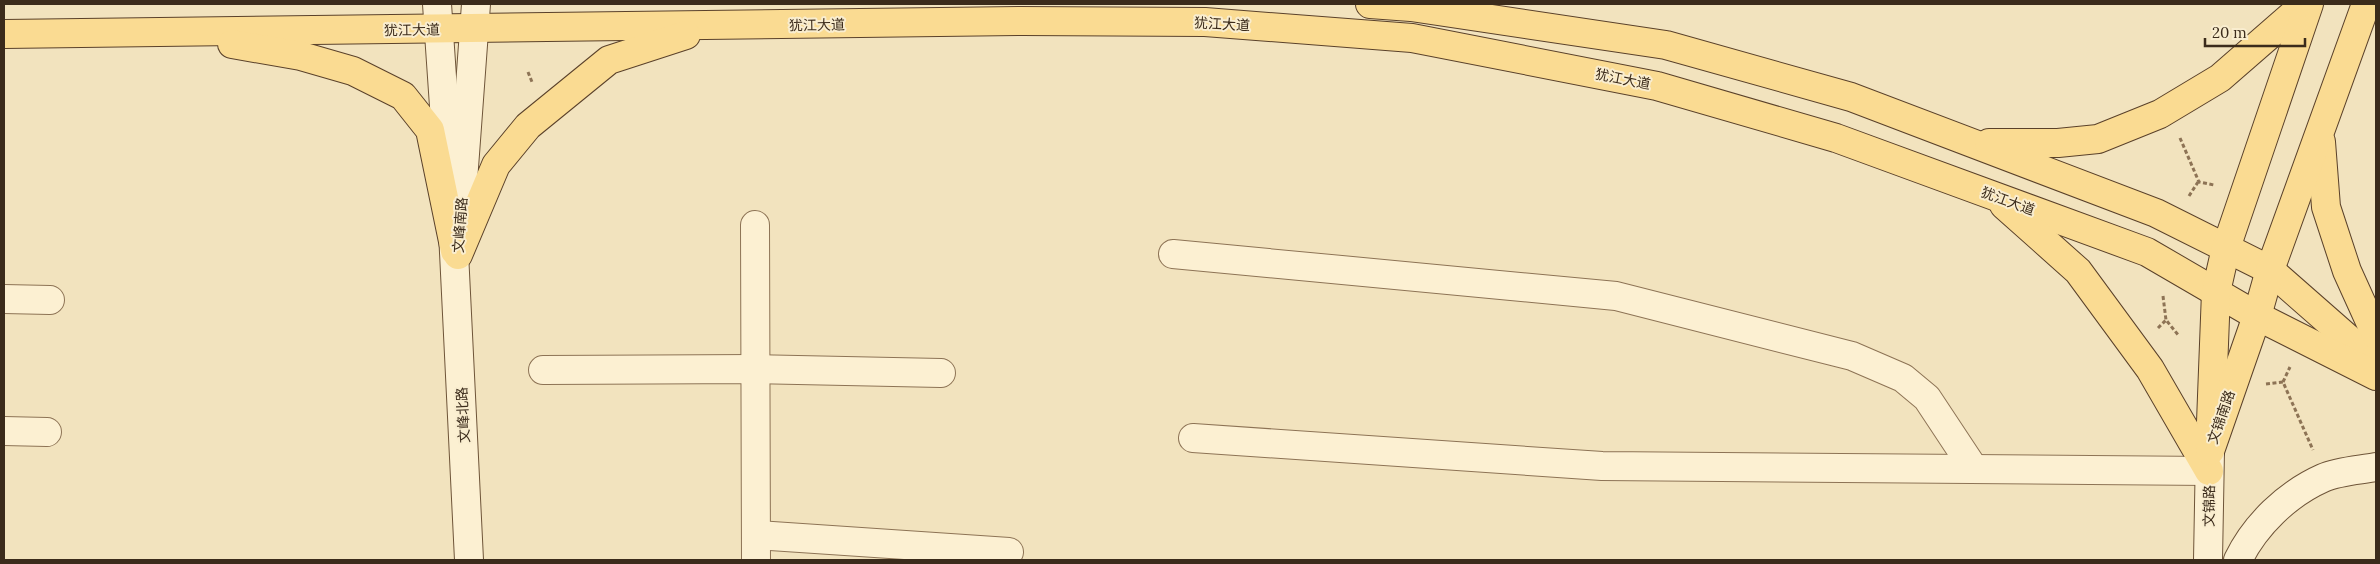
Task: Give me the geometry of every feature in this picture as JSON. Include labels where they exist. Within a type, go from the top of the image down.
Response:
[{"type":"main road","points":[[1370,4],[1411,8],[1666,45],[1851,97],[2156,213],[2270,270],[2376,363]]},
{"type":"main road","points":[[1411,8],[1443,4]]},
{"type":"main road","points":[[1972,143],[2058,144],[2098,139],[2160,114],[2220,78],[2304,4]]},
{"type":"main road","name":"文锦南路","points":[[2210,461],[2216,292],[2226,248],[2309,4]]},
{"type":"main road","name":"文锦南路","points":[[2210,461],[2270,270],[2366,4]]},
{"type":"main road","name":"犹江大道","points":[[4,34],[164,33],[475,16],[711,27],[1022,21],[1205,22],[1412,38],[1657,86],[1836,138],[2147,252],[2257,316],[2376,376]]},
{"type":"main road","points":[[456,259],[496,165],[528,126],[609,60],[711,27]]},
{"type":"main road","points":[[164,33],[301,56],[353,71],[403,96],[430,130],[456,259]]},
{"type":"main road","points":[[2320,131],[2326,207],[2347,271],[2376,335]]},
{"type":"main road","points":[[1994,196],[2078,272],[2150,369],[2210,461]]},
{"type":"street","name":"文峰南路","points":[[456,259],[475,16]]},
{"type":"street","name":"文峰南路","points":[[438,17],[456,259]]},
{"type":"street","points":[[755,225],[756,548],[1009,552]]},
{"type":"street","points":[[1172,254],[1616,296],[1852,356],[1903,378],[1928,398],[1974,469]]},
{"type":"street","name":"文峰北路","points":[[456,259],[469,560]]},
{"type":"street","points":[[4,299],[50,300]]},
{"type":"street","points":[[543,370],[756,369],[942,373]]},
{"type":"street","points":[[4,431],[47,432]]},
{"type":"street","points":[[1193,438],[1602,466],[1974,469],[2210,461]]},
{"type":"street","name":"文锦路","points":[[2208,560],[2210,461]]},
{"type":"street","points":[[2238,560],[2271,512],[2298,492],[2324,477],[2376,467]]},
{"type":"path","points":[[2179,136],[2198,182]]},
{"type":"path","points":[[2198,182],[2217,186]]},
{"type":"path","points":[[2186,200],[2198,182]]},
{"type":"path","points":[[2162,290],[2166,320],[2179,336]]},
{"type":"path","points":[[2153,333],[2166,320]]},
{"type":"path","points":[[2291,363],[2283,382],[2317,459]]},
{"type":"path","points":[[2263,385],[2283,382]]}]
